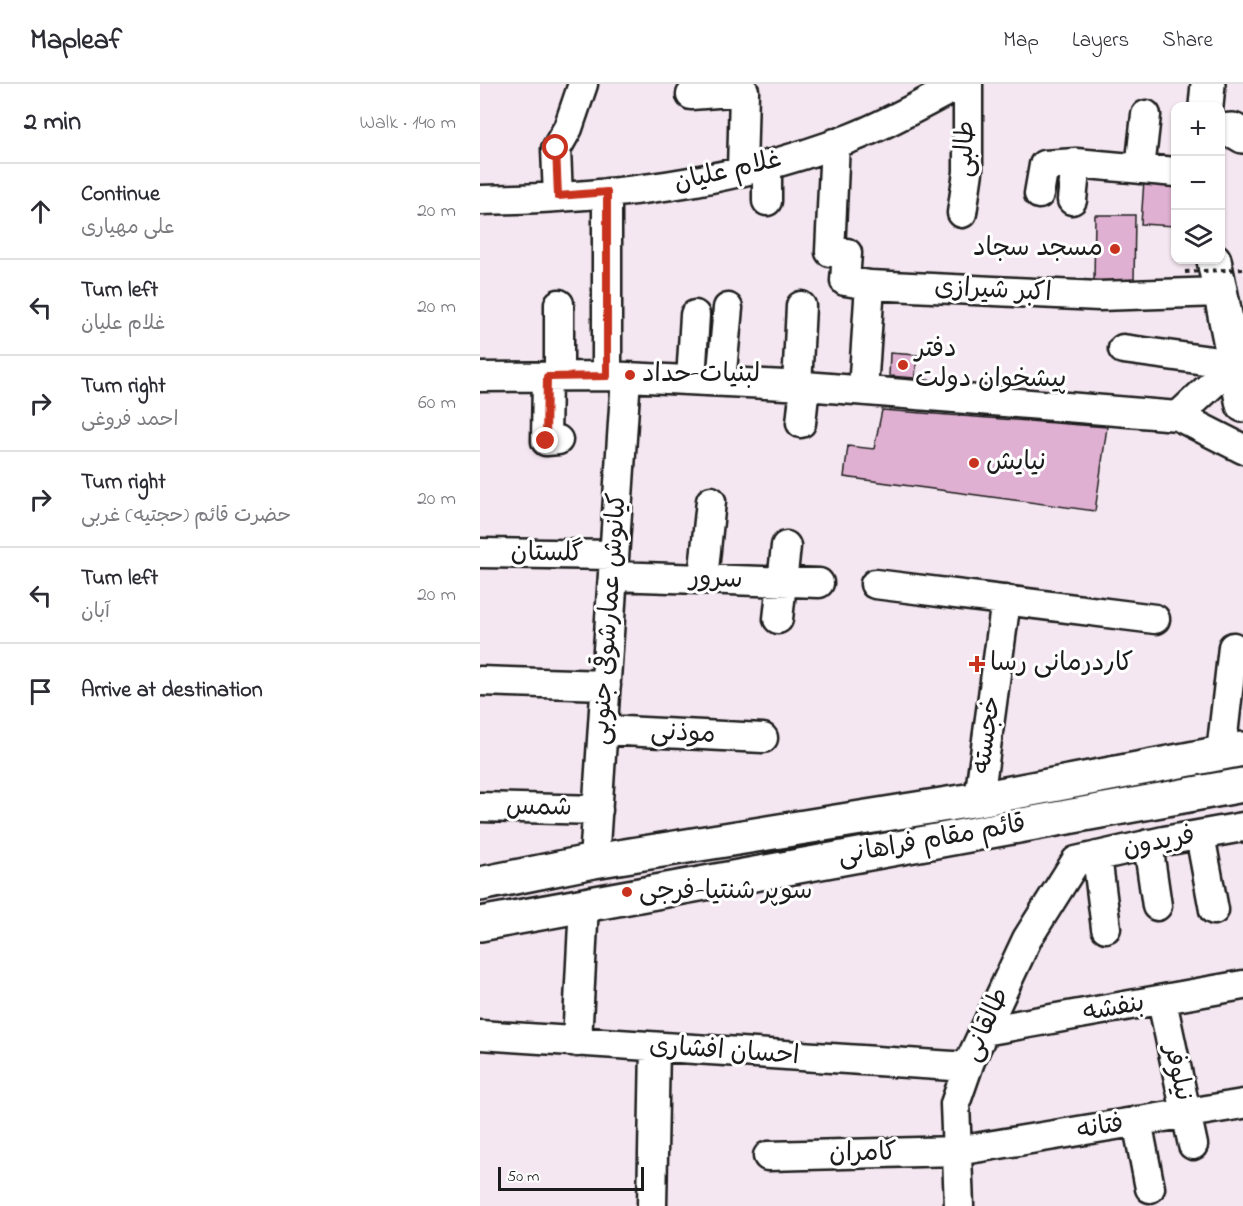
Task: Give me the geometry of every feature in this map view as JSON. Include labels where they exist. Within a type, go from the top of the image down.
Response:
[{"type":"main road","points":[[1211,101],[1234,113],[1243,108]]},
{"type":"main road","points":[[1225,131],[1233,130],[1243,136]]},
{"type":"main road","points":[[1199,266],[1220,292],[1243,405]]},
{"type":"main road","points":[[1206,792],[1218,783],[1218,768],[1206,759],[1226,748]]},
{"type":"main road","name":"قائم مقام فراهانی","points":[[480,884],[594,861],[979,799],[1226,748]]},
{"type":"main road","name":"قائم مقام فراهانی","points":[[480,924],[1243,785]]},
{"type":"street","points":[[558,196],[556,148],[568,128],[583,84]]},
{"type":"street","name":"غلام علیان","points":[[480,200],[665,187],[755,168],[851,138],[953,86]]},
{"type":"street","name":"طالبی","points":[[953,86],[968,172],[962,213]]},
{"type":"street","points":[[691,95],[744,91],[755,168],[767,201]]},
{"type":"street","points":[[1140,169],[1146,115]]},
{"type":"street","name":"اکبر شیرازی","points":[[836,143],[830,252],[848,253],[845,281],[870,285],[1099,296],[1220,292]]},
{"type":"street","points":[[1072,200],[1076,163]]},
{"type":"street","points":[[1039,194],[1044,165],[1076,163],[1171,172]]},
{"type":"street","name":"کیانوش عمارشوقی جنوبی","points":[[594,861],[614,566],[617,376],[607,192]]},
{"type":"street","points":[[863,390],[870,285]]},
{"type":"street","points":[[558,440],[546,441],[559,304]]},
{"type":"street","points":[[801,306],[801,423]]},
{"type":"street","points":[[721,381],[728,308]]},
{"type":"street","points":[[690,380],[695,315]]},
{"type":"street","points":[[1123,349],[1234,364]]},
{"type":"street","points":[[1178,416],[1234,364]]},
{"type":"street","points":[[480,376],[617,376],[721,381],[863,390],[1178,416],[1243,449]]},
{"type":"street","points":[[703,579],[711,501]]},
{"type":"street","points":[[778,619],[786,546]]},
{"type":"street","name":"گلستان","points":[[480,553],[614,566]]},
{"type":"street","name":"سرور","points":[[614,566],[703,579],[819,583]]},
{"type":"street","points":[[875,584],[1155,619]]},
{"type":"street","name":"خجسته","points":[[979,799],[1006,600]]},
{"type":"street","points":[[1226,748],[1233,647]]},
{"type":"street","points":[[480,681],[606,685]]},
{"type":"street","name":"موذنی","points":[[603,730],[763,738]]},
{"type":"street","name":"شمس","points":[[480,807],[598,810]]},
{"type":"street","name":"فریدون","points":[[1086,858],[1200,835],[1242,831]]},
{"type":"street","points":[[1200,835],[1215,910]]},
{"type":"street","points":[[1148,844],[1157,906]]},
{"type":"street","points":[[1086,858],[1106,928]]},
{"type":"street","name":"طالقانی","points":[[959,1206],[955,1104],[968,1067],[1027,939],[1086,858]]},
{"type":"street","points":[[577,1042],[584,904]]},
{"type":"street","name":"بنفشه","points":[[984,1031],[1243,985]]},
{"type":"street","name":"نیلوفر","points":[[1162,1001],[1193,1145]]},
{"type":"street","name":"احسان افشاری","points":[[480,1035],[968,1067]]},
{"type":"street","points":[[652,1206],[655,1047]]},
{"type":"street","name":"فتانه","points":[[957,1151],[1243,1104]]},
{"type":"street","points":[[1137,1121],[1150,1188]]},
{"type":"street","name":"کامران","points":[[768,1156],[957,1151]]},
{"type":"path","points":[[1199,266],[1243,269]]},
{"type":"building","points":[[1144,180],[1171,182],[1171,226],[1141,224]]},
{"type":"building","name":"مسجد سجاد","points":[[1095,215],[1135,215],[1134,283],[1094,283]]},
{"type":"building","name":"دفتر پیشخوان دولت","points":[[890,353],[917,355],[915,378],[889,376]]},
{"type":"building","name":"نیایش","points":[[882,410],[1107,427],[1095,511],[844,477],[848,446],[874,449]]},
{"type":"place","name":"مسجد سجاد","points":[[1115,249]]},
{"type":"place","name":"دفتر پیشخوان دولت","points":[[903,365]]},
{"type":"place","name":"لبنیات-حداد","points":[[630,375]]},
{"type":"place","name":"نیایش","points":[[974,463]]},
{"type":"place","name":"کاردرمانی رسا","points":[[977,664]]},
{"type":"place","name":"سوپر شنتیا-فرجی","points":[[627,892]]},
{"type":"route","points":[[546,441],[547,377],[607,376],[607,192],[558,196],[556,148]]}]
